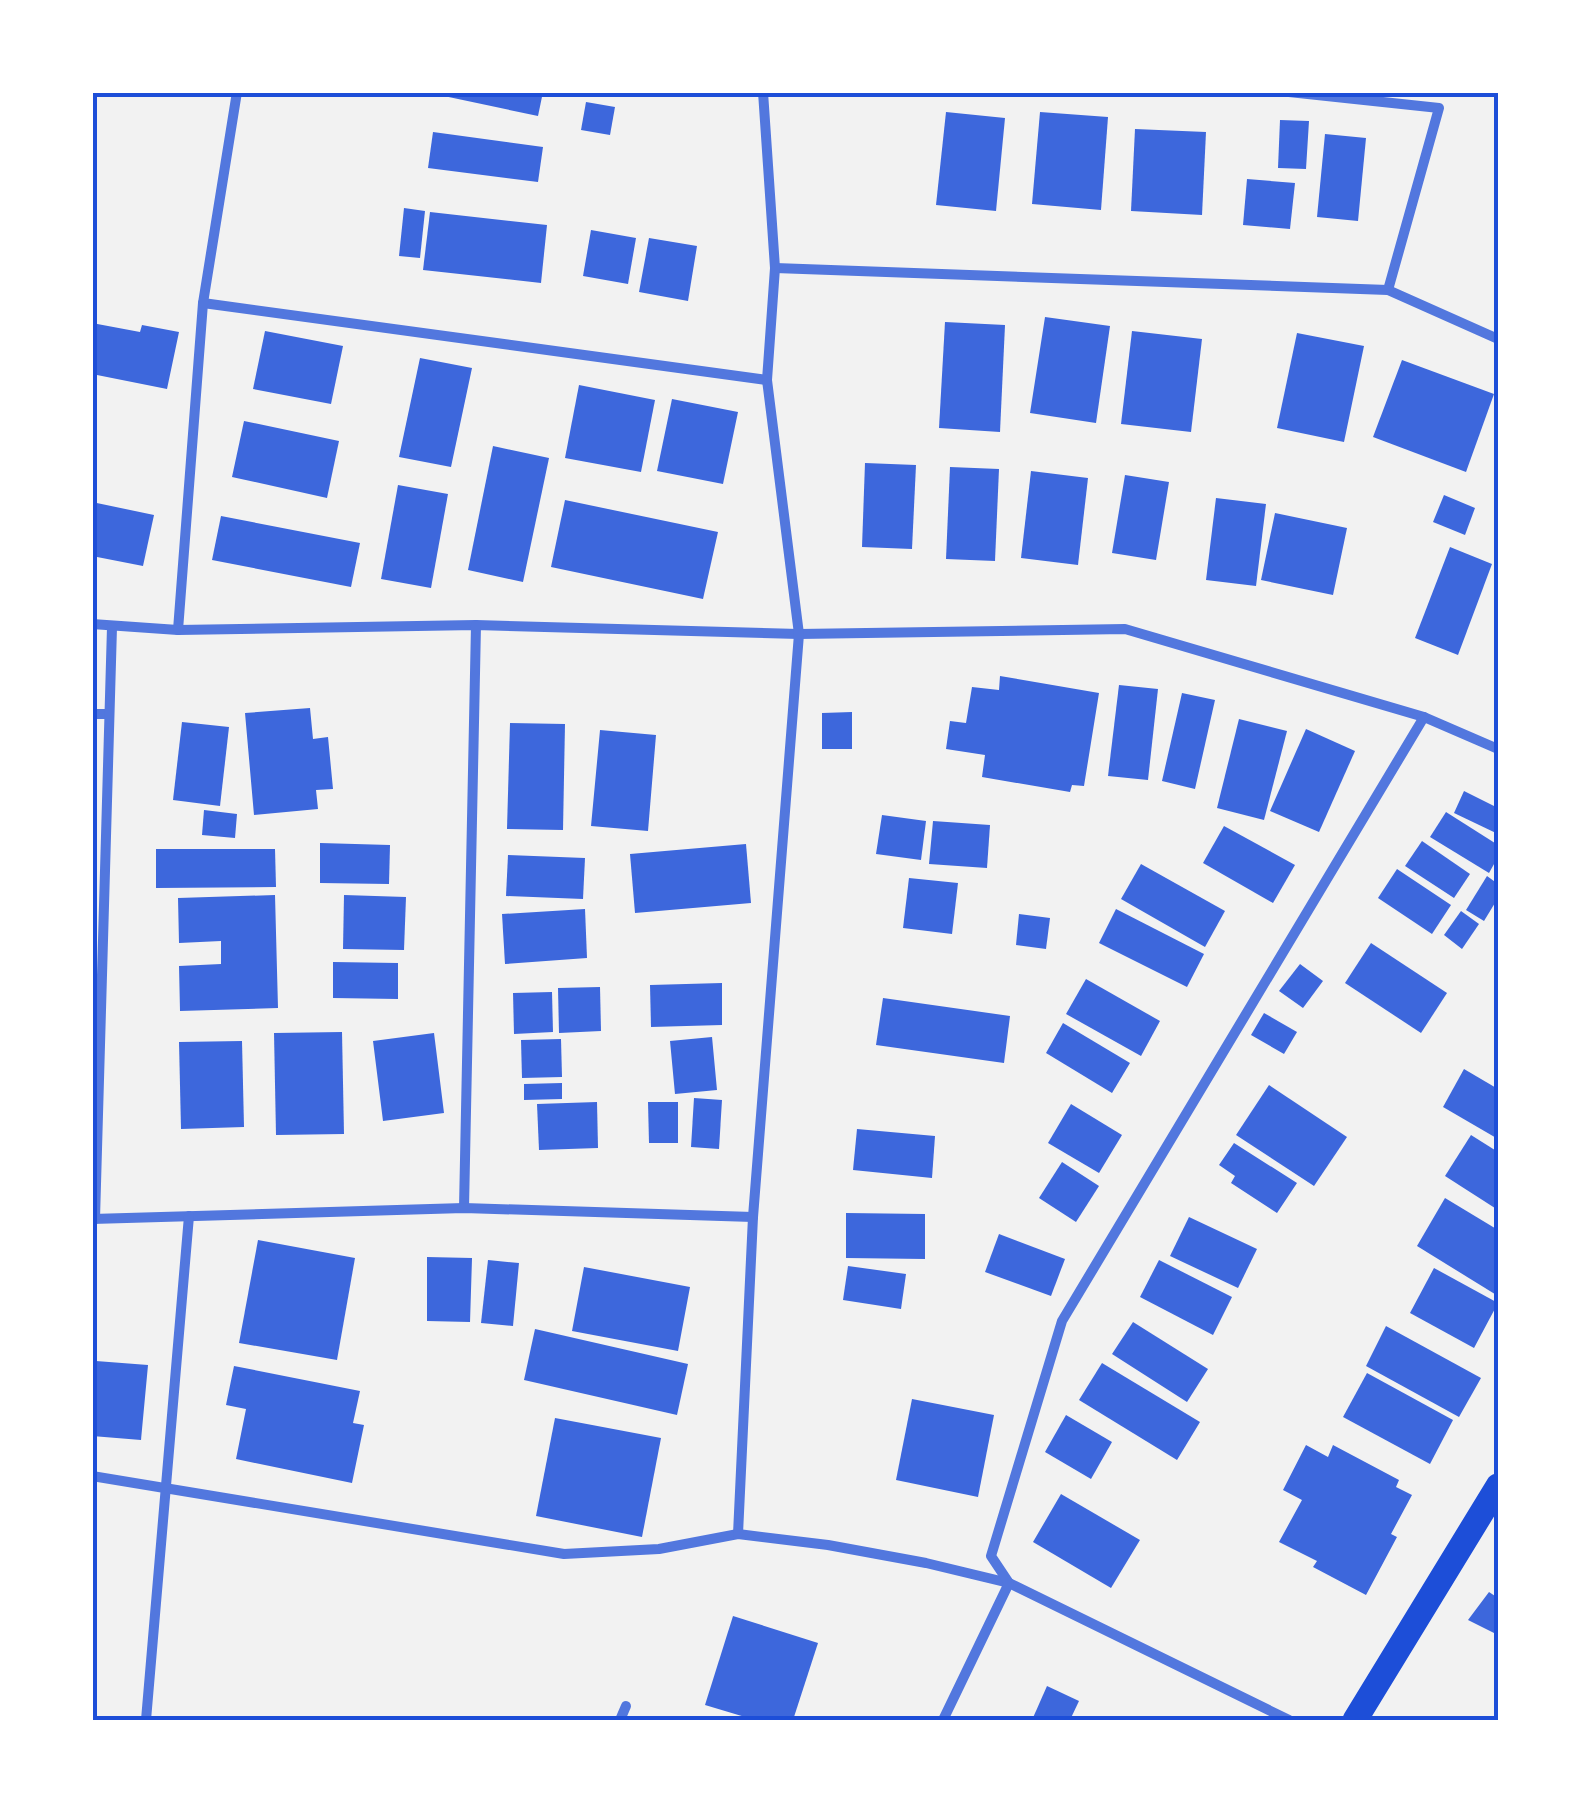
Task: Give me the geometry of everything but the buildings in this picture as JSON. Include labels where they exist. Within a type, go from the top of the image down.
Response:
[{"type":"main road","points":[[1355,1720],[1498,1486]]},
{"type":"street","points":[[178,630],[204,303],[237,92]]},
{"type":"street","points":[[738,1534],[753,1217],[799,634],[767,380],[775,268],[763,92]]},
{"type":"street","points":[[1289,92],[1439,108],[1388,290]]},
{"type":"street","points":[[775,268],[1388,290],[1498,340]]},
{"type":"street","points":[[204,303],[767,380]]},
{"type":"street","points":[[92,624],[178,630],[476,625],[799,634],[1125,629],[1424,717],[1498,749]]},
{"type":"street","points":[[464,1208],[476,625]]},
{"type":"street","points":[[112,627],[94,1219],[464,1208],[753,1217]]},
{"type":"street","points":[[92,714],[108,714]]},
{"type":"street","points":[[1009,1583],[990,1556],[1062,1321],[1424,717]]},
{"type":"street","points":[[146,1720],[189,1216]]},
{"type":"street","points":[[92,1476],[564,1554],[659,1548],[738,1534],[906,1559],[1009,1583],[1288,1720]]},
{"type":"street","points":[[943,1720],[1009,1583]]},
{"type":"street","points":[[620,1720],[626,1706]]}]
